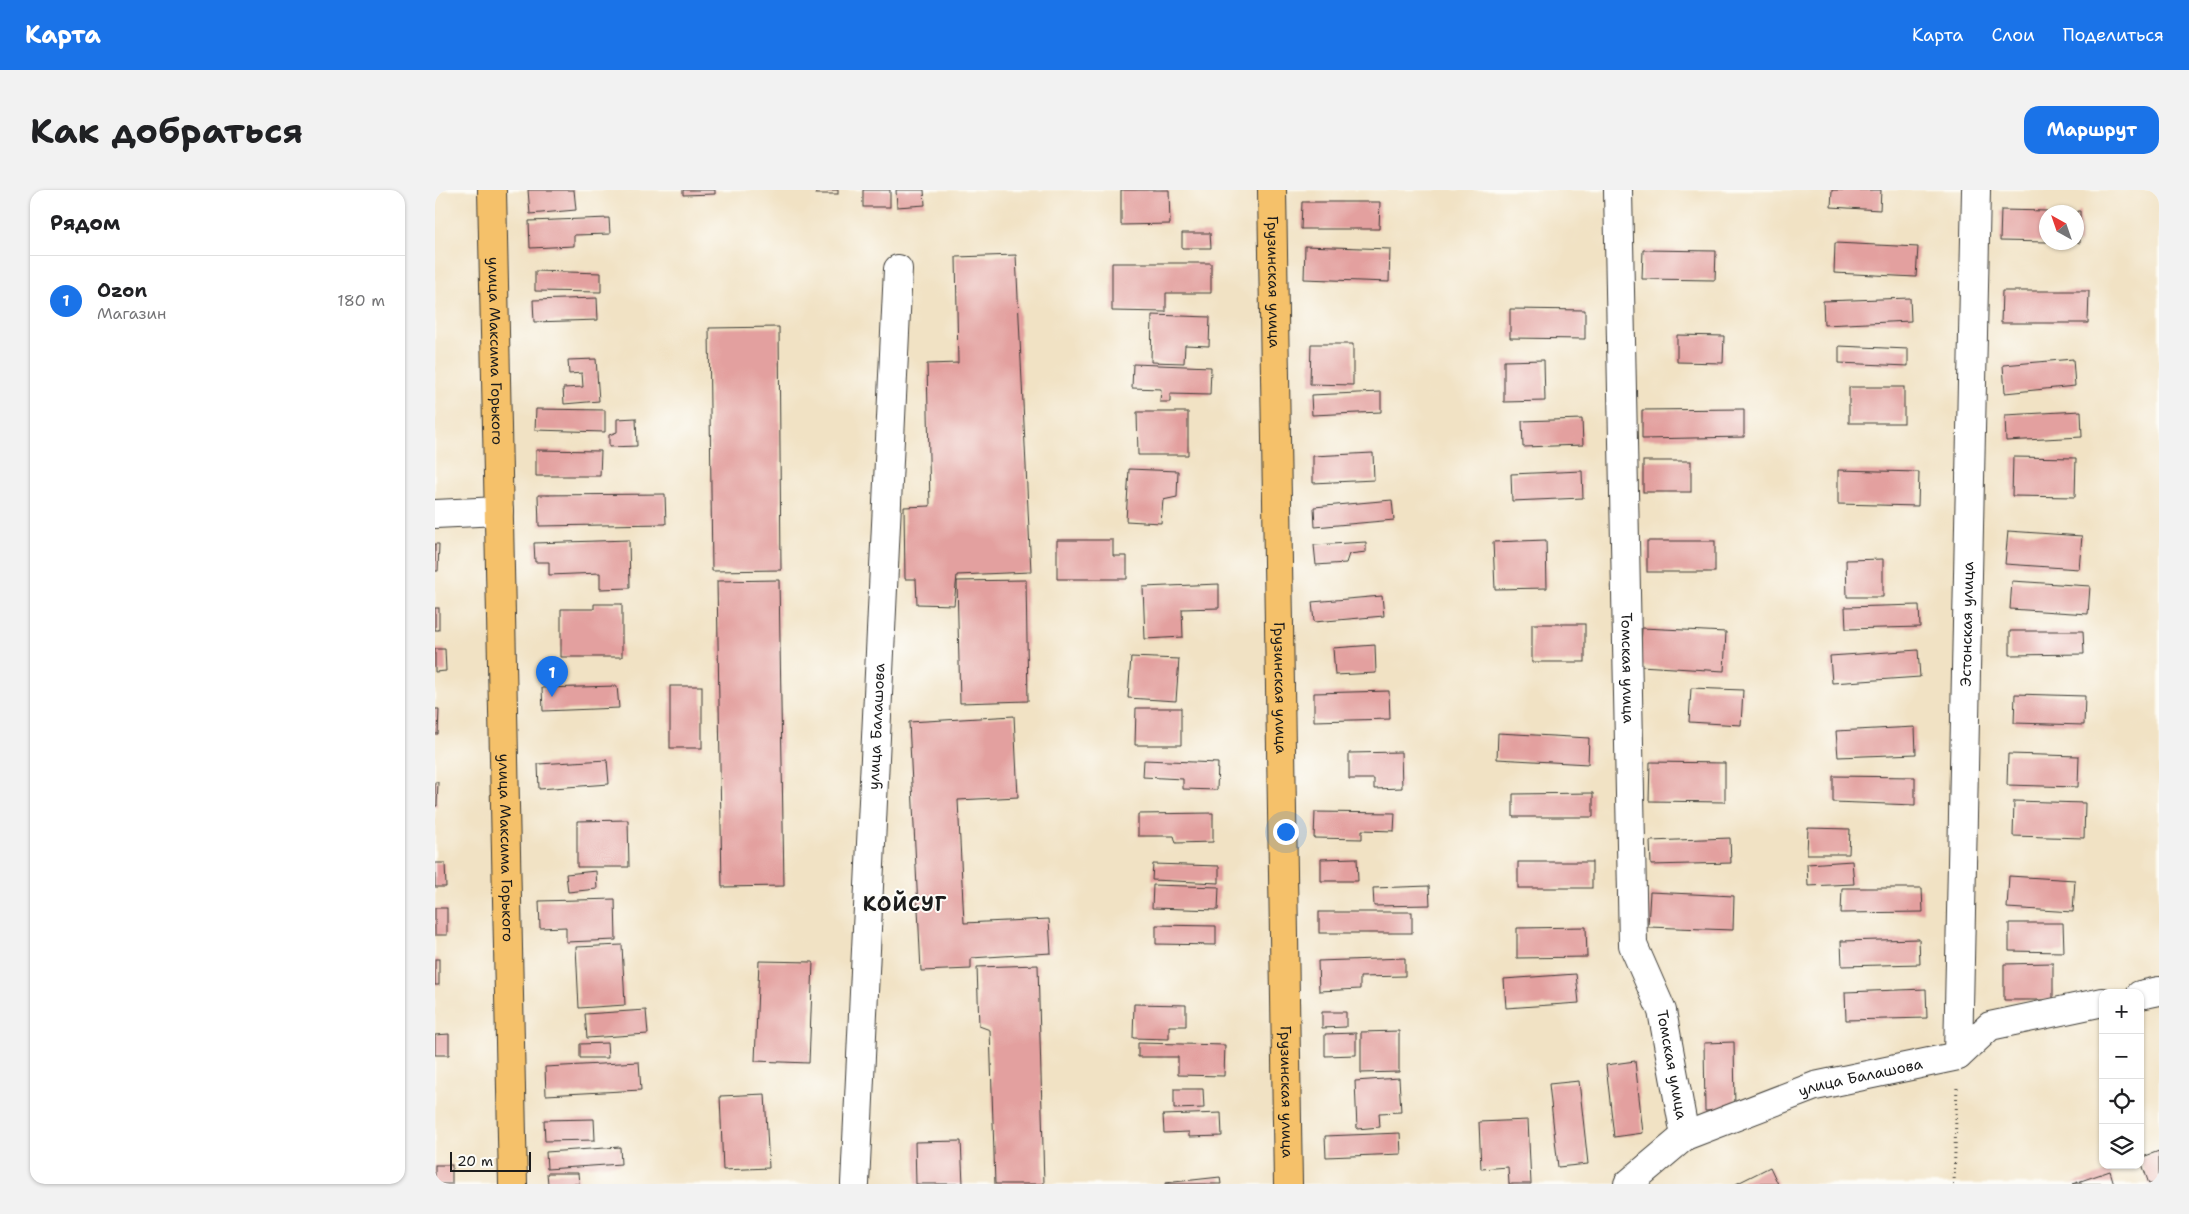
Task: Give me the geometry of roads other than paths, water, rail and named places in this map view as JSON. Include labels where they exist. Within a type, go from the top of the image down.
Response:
[{"type":"main road","name":"улица Максима Горького","points":[[492,190],[513,1184]]},
{"type":"main road","name":"Грузинская улица","points":[[1272,190],[1288,1184]]},
{"type":"street","name":"Томская улица","points":[[1618,190],[1633,945],[1663,1011],[1685,1136]]},
{"type":"street","name":"Эстонская улица","points":[[1958,1056],[1976,190]]},
{"type":"street","name":"улица Балашова","points":[[855,1184],[898,269]]},
{"type":"street","points":[[435,514],[499,511]]},
{"type":"street","points":[[2144,993],[2159,990]]},
{"type":"street","points":[[1958,1056],[1990,1026],[2099,1003]]},
{"type":"street","name":"улица Балашова","points":[[1629,1184],[1685,1136],[1815,1086],[1958,1056]]},
{"type":"place","name":"Ozon","points":[[552,697]]},
{"type":"district","name":"КОЙСУГ","points":[[905,904]]}]
